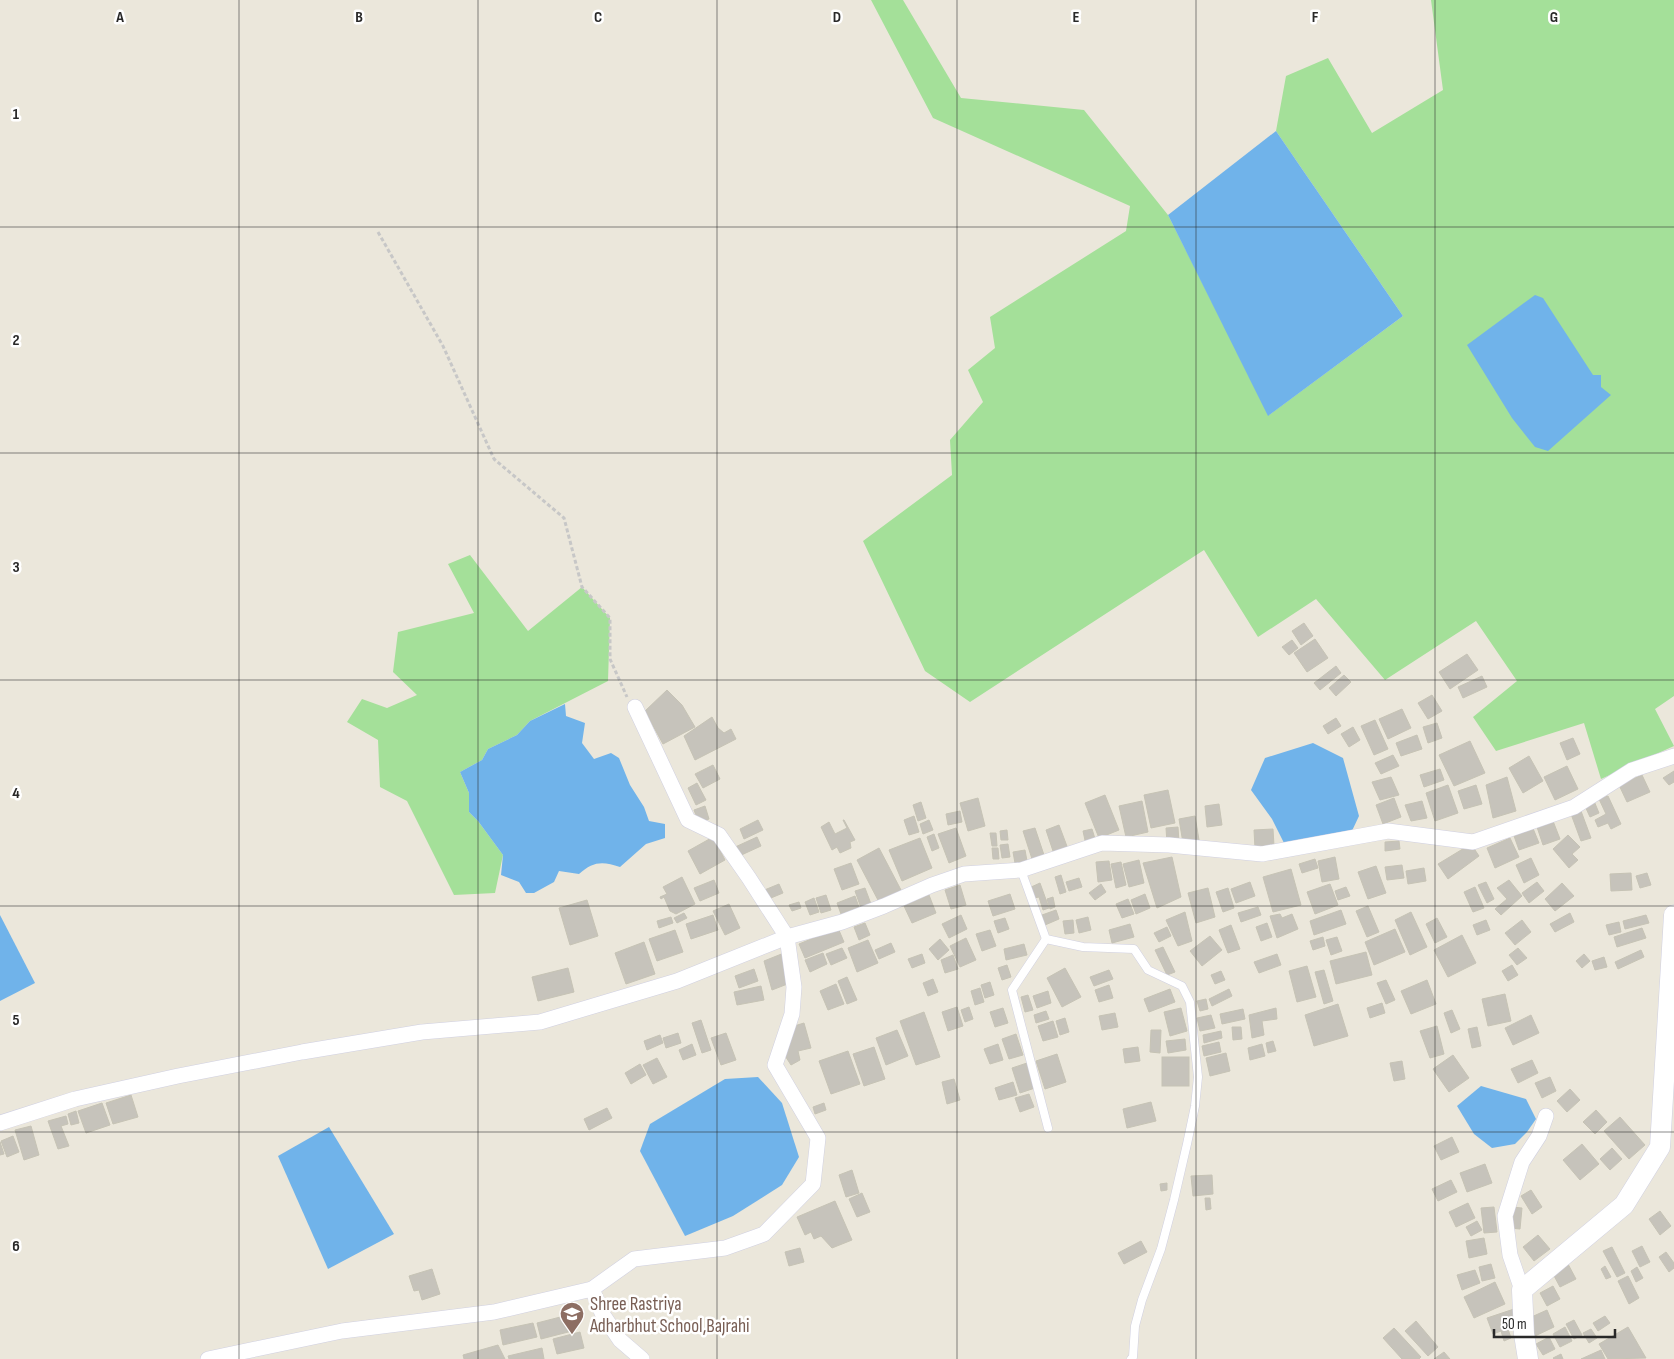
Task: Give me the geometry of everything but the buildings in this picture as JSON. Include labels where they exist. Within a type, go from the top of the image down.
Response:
[{"type":"street","points":[[208,1359],[342,1331],[494,1312],[592,1289],[634,1259],[725,1248],[764,1234],[813,1184],[818,1138],[775,1065],[792,1014],[794,987],[787,937],[719,835],[688,820],[635,708]]},
{"type":"street","points":[[0,1122],[75,1100],[178,1076],[302,1052],[422,1032],[540,1022],[677,982],[787,937],[842,922],[884,906],[932,884],[964,874],[1021,870],[1102,843],[1170,845],[1262,854],[1388,831],[1473,842],[1574,807],[1632,770],[1674,756]]},
{"type":"street","points":[[1522,1290],[1624,1205],[1660,1147],[1674,915]]},
{"type":"street","points":[[1528,1359],[1524,1334],[1522,1290],[1510,1255],[1504,1216],[1522,1162],[1539,1136],[1546,1116]]},
{"type":"street","points":[[592,1289],[603,1315],[620,1340],[642,1359]]},
{"type":"lane","points":[[1021,870],[1046,939]]},
{"type":"lane","points":[[1046,939],[1012,990],[1048,1128]]},
{"type":"lane","points":[[1046,939],[1082,947],[1134,949],[1148,970],[1182,986],[1190,1002],[1198,1077],[1195,1106],[1161,1248],[1142,1300],[1135,1326],[1133,1357],[1131,1359]]},
{"type":"path","points":[[378,232],[443,346],[494,459],[564,518],[582,587],[610,618],[610,659],[624,694],[635,708]]},
{"type":"green space","points":[[871,0],[903,0],[961,98],[1084,110],[1168,215],[1269,415],[1403,316],[1276,131],[1286,76],[1328,58],[1372,133],[1443,90],[1431,0],[1674,0],[1674,696],[1655,709],[1674,746],[1601,779],[1584,723],[1496,751],[1473,717],[1517,681],[1476,621],[1385,680],[1316,599],[1258,637],[1204,550],[970,702],[925,671],[863,541],[952,475],[950,440],[983,402],[968,370],[995,348],[990,317],[1126,231],[1130,206],[933,118]]},
{"type":"green space","points":[[470,555],[528,631],[582,587],[610,618],[608,681],[530,721],[517,735],[488,749],[482,760],[460,772],[469,793],[469,812],[503,855],[495,893],[454,895],[407,801],[380,787],[378,740],[347,722],[362,699],[387,708],[417,695],[393,672],[398,632],[474,613],[448,564]]},
{"type":"water","points":[[1276,131],[1403,316],[1268,416],[1168,215]]},
{"type":"water","points":[[1535,295],[1543,298],[1593,375],[1601,375],[1601,387],[1611,395],[1548,451],[1535,447],[1512,418],[1467,345]]},
{"type":"water","points":[[565,704],[566,716],[585,723],[582,743],[594,759],[611,753],[619,758],[630,785],[644,807],[649,821],[665,824],[665,838],[646,844],[620,867],[598,863],[579,874],[559,871],[554,882],[534,893],[526,893],[519,882],[501,875],[503,855],[469,812],[469,793],[460,772],[482,760],[488,749],[517,735],[530,721]]},
{"type":"water","points":[[1313,743],[1343,758],[1359,816],[1351,833],[1285,845],[1272,819],[1251,790],[1265,758]]},
{"type":"water","points":[[0,915],[35,983],[0,1001]]},
{"type":"water","points":[[758,1077],[782,1103],[799,1157],[782,1185],[733,1216],[685,1236],[640,1151],[650,1124],[725,1079]]},
{"type":"water","points":[[1481,1086],[1526,1099],[1536,1119],[1515,1144],[1492,1148],[1474,1134],[1457,1106]]},
{"type":"water","points":[[329,1127],[394,1234],[328,1269],[278,1156]]},
{"type":"place","name":"Shree Rastriya Adharbhut School,Bajrahi","points":[[572,1335]]}]
